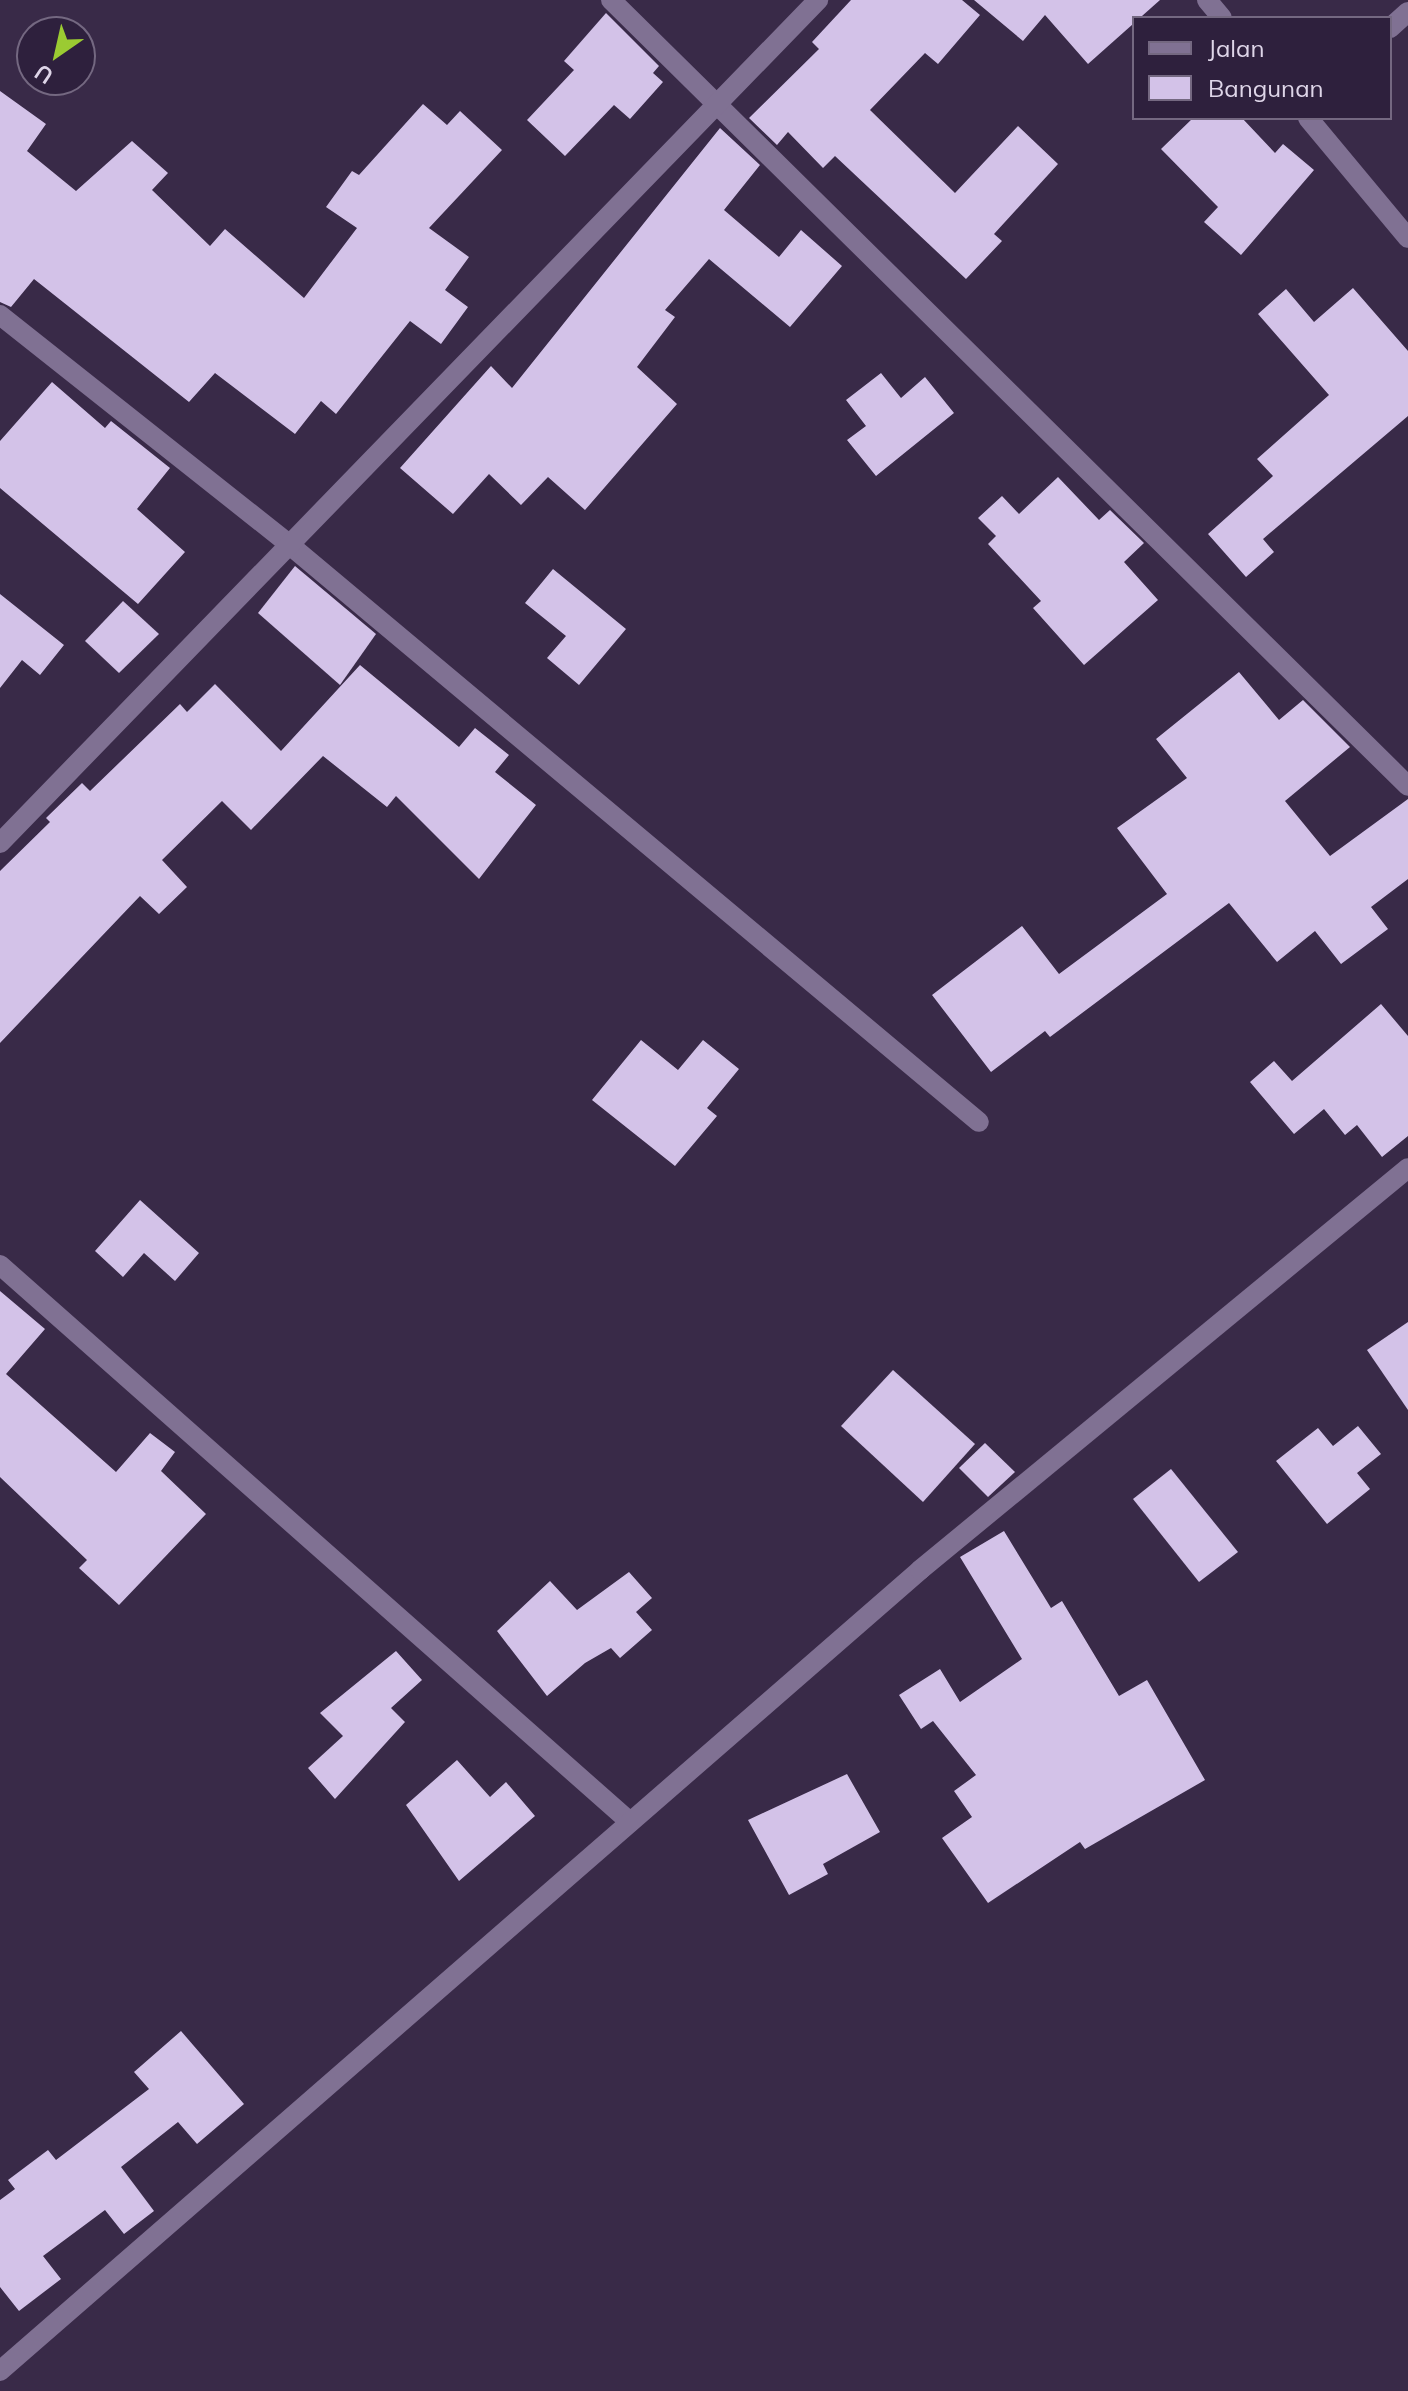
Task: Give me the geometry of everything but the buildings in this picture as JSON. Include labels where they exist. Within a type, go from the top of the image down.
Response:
[{"type":"street","points":[[611,0],[720,103],[1408,786]]},
{"type":"street","points":[[0,843],[818,0]]},
{"type":"street","points":[[1207,0],[1220,16]]},
{"type":"street","points":[[1392,26],[1408,12]]},
{"type":"street","points":[[1310,120],[1408,238]]},
{"type":"street","points":[[0,315],[291,546],[979,1122]]},
{"type":"street","points":[[0,2371],[920,1570],[1408,1168]]},
{"type":"street","points":[[0,1265],[630,1822]]}]
